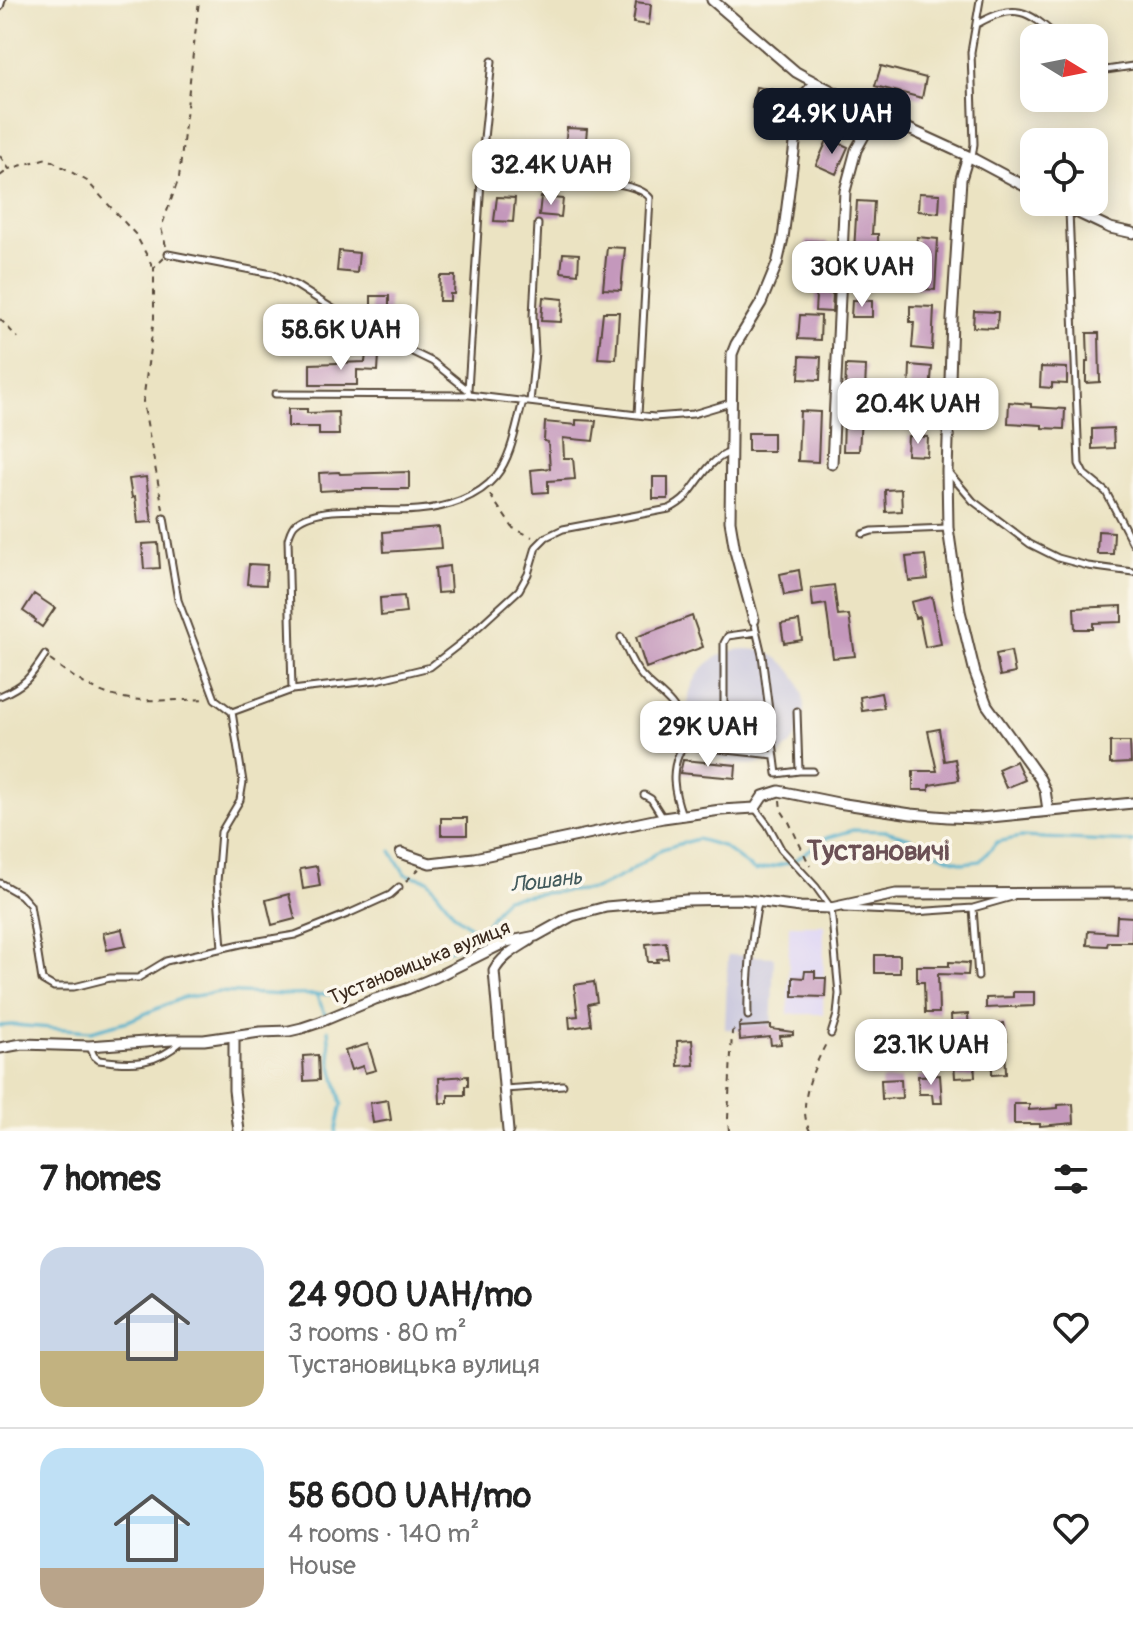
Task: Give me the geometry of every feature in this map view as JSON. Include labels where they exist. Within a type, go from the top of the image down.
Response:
[{"type":"street","points":[[712,0],[796,72],[1020,184]]},
{"type":"street","points":[[754,620],[731,534],[732,354],[761,303],[777,264],[800,104],[815,83]]},
{"type":"street","points":[[832,464],[845,191],[856,150],[876,114]]},
{"type":"street","points":[[970,157],[961,179],[952,319],[948,528],[960,611],[975,673],[987,705],[1040,779],[1048,810]]},
{"type":"street","points":[[1084,216],[1110,228],[1133,233]]},
{"type":"street","points":[[401,853],[430,863],[474,858],[663,818],[755,808],[763,796],[779,791],[838,803],[948,817],[980,818],[1133,803]]},
{"type":"street","name":"Тустановицька вулиця","points":[[0,1048],[22,1044],[89,1046],[289,1031],[422,983],[506,942],[536,936],[572,916],[606,907],[740,899],[831,908],[896,894],[1133,893]]},
{"type":"street","points":[[508,1131],[494,971],[505,956],[536,936]]},
{"type":"street","points":[[234,1036],[234,1090],[239,1131]]},
{"type":"lane","points":[[0,7],[2,0]]},
{"type":"lane","points":[[970,157],[974,144],[971,52],[980,0]]},
{"type":"lane","points":[[976,25],[996,14],[1013,11],[1028,14],[1043,24]]},
{"type":"lane","points":[[468,393],[483,148],[492,61]]},
{"type":"lane","points":[[1108,70],[1133,66]]},
{"type":"lane","points":[[571,180],[613,184],[645,192],[650,198],[638,415]]},
{"type":"lane","points":[[1069,216],[1079,464],[1084,474],[1106,492],[1133,544]]},
{"type":"lane","points":[[292,690],[288,539],[297,522],[338,511],[411,511],[460,501],[485,487],[503,466],[527,401],[535,352],[533,316],[538,224]]},
{"type":"lane","points":[[168,254],[272,274],[306,291],[365,329],[433,362],[468,393]]},
{"type":"lane","points":[[275,394],[468,393],[654,417],[693,414],[730,403]]},
{"type":"lane","points":[[232,712],[292,690],[377,680],[430,667],[519,590],[540,541],[563,529],[669,509],[683,501],[711,465],[724,454],[732,452]]},
{"type":"lane","points":[[947,471],[973,501],[1030,544],[1058,558],[1133,572]]},
{"type":"lane","points":[[164,518],[178,600],[215,699],[232,712],[243,782],[240,800],[221,832],[217,882],[222,948]]},
{"type":"lane","points":[[863,534],[948,528]]},
{"type":"lane","points":[[754,620],[762,655],[777,774],[813,771]]},
{"type":"lane","points":[[720,749],[724,643],[728,636],[757,632]]},
{"type":"lane","points":[[621,637],[636,668],[667,698],[681,724],[682,748],[676,758],[674,774],[677,801],[683,815]]},
{"type":"lane","points":[[0,696],[18,688],[45,655]]},
{"type":"lane","points":[[797,711],[799,771]]},
{"type":"lane","points":[[682,748],[689,746],[774,755]]},
{"type":"lane","points":[[644,795],[651,799],[663,818]]},
{"type":"lane","points":[[755,808],[781,849],[831,908],[839,994],[831,1034]]},
{"type":"lane","points":[[0,883],[21,895],[30,905],[42,980],[54,987],[74,987],[110,978],[138,978],[166,961],[295,935],[390,895],[399,887]]},
{"type":"lane","points":[[831,908],[914,912],[973,908],[1025,893]]},
{"type":"lane","points":[[748,1016],[754,924],[759,901]]},
{"type":"lane","points":[[973,908],[978,977]]},
{"type":"lane","points":[[89,1046],[99,1060],[142,1063],[174,1048],[183,1040]]},
{"type":"lane","points":[[504,1089],[563,1085]]},
{"type":"path","points":[[0,156],[9,169]]},
{"type":"path","points":[[0,176],[9,169],[47,158],[87,181],[136,235],[154,268]]},
{"type":"path","points":[[0,319],[18,338]]},
{"type":"path","points":[[485,487],[513,528],[540,541]]},
{"type":"path","points":[[45,655],[77,681],[111,695],[146,699],[215,699]]},
{"type":"path","points":[[779,791],[781,810],[808,861]]},
{"type":"path","points":[[399,887],[416,871]]},
{"type":"path","points":[[729,1131],[732,1032],[748,1016]]},
{"type":"path","points":[[810,1131],[805,1123],[804,1108],[816,1064],[831,1034]]},
{"type":"shaded area","points":[[746,649],[768,653],[787,666],[800,685],[804,707],[800,729],[787,748],[768,761],[746,765],[724,761],[705,748],[692,729],[688,707],[692,685],[705,666],[724,653]]},
{"type":"shaded area","points":[[789,925],[824,925],[823,1014],[788,1014]]},
{"type":"shaded area","points":[[728,955],[774,957],[771,1031],[725,1029]]},
{"type":"building","points":[[636,2],[651,4],[649,25],[633,23]]},
{"type":"building","points":[[881,66],[926,78],[922,98],[875,86]]},
{"type":"building","points":[[756,87],[774,90],[770,111],[752,108]]},
{"type":"building","points":[[567,128],[587,129],[585,150],[565,148]]},
{"type":"building","points":[[828,138],[848,147],[836,174],[816,165]]},
{"type":"building","points":[[919,193],[940,194],[939,213],[918,211]]},
{"type":"building","points":[[497,197],[515,198],[513,222],[494,221]]},
{"type":"building","points":[[541,197],[563,199],[561,217],[539,215]]},
{"type":"building","points":[[857,201],[874,202],[872,234],[878,234],[878,247],[874,247],[873,286],[852,284]]},
{"type":"building","points":[[917,237],[938,239],[935,290],[912,288]]},
{"type":"building","points":[[806,241],[828,242],[826,293],[833,294],[832,312],[815,311],[817,280],[805,279]]},
{"type":"building","points":[[607,247],[625,248],[621,290],[603,289]]},
{"type":"building","points":[[339,251],[359,253],[357,273],[337,271]]},
{"type":"building","points":[[563,253],[579,254],[578,274],[561,272]]},
{"type":"building","points":[[440,276],[455,276],[454,294],[450,294],[450,301],[439,301]]},
{"type":"building","points":[[371,296],[389,296],[389,314],[371,314]]},
{"type":"building","points":[[543,297],[563,299],[561,322],[541,321]]},
{"type":"building","points":[[852,300],[872,301],[872,317],[851,317]]},
{"type":"building","points":[[910,306],[934,307],[932,350],[912,348],[914,322],[910,322]]},
{"type":"building","points":[[974,311],[998,312],[997,328],[973,327]]},
{"type":"building","points":[[603,312],[619,312],[616,359],[598,358]]},
{"type":"building","points":[[800,315],[821,316],[820,340],[798,339]]},
{"type":"building","points":[[1087,333],[1099,333],[1100,382],[1086,383]]},
{"type":"building","points":[[366,354],[379,355],[378,371],[357,370],[357,385],[310,385],[310,364],[365,362]]},
{"type":"building","points":[[800,356],[821,357],[820,380],[799,379]]},
{"type":"building","points":[[846,365],[866,366],[859,451],[843,451]]},
{"type":"building","points":[[910,365],[932,367],[928,418],[908,416]]},
{"type":"building","points":[[1041,367],[1067,368],[1067,384],[1052,383],[1052,388],[1040,387]]},
{"type":"building","points":[[1009,402],[1065,409],[1064,429],[1008,423]]},
{"type":"building","points":[[288,409],[307,409],[307,413],[338,412],[339,435],[319,435],[319,427],[288,427]]},
{"type":"building","points":[[800,411],[820,412],[818,462],[798,461]]},
{"type":"building","points":[[576,420],[596,421],[593,441],[563,438],[564,458],[573,458],[575,479],[548,481],[548,492],[533,493],[531,470],[550,468],[548,442],[544,441],[545,422],[576,425]]},
{"type":"building","points":[[1113,428],[1114,448],[1092,449],[1092,429]]},
{"type":"building","points":[[748,433],[773,433],[773,451],[748,451]]},
{"type":"building","points":[[908,436],[928,437],[927,456],[907,455]]},
{"type":"building","points":[[409,472],[409,489],[320,491],[319,473]]},
{"type":"building","points":[[146,477],[152,522],[138,523],[129,479]]},
{"type":"building","points":[[653,477],[668,477],[668,499],[653,499]]},
{"type":"building","points":[[901,489],[902,511],[886,512],[885,490]]},
{"type":"building","points":[[439,527],[441,548],[384,552],[383,532]]},
{"type":"building","points":[[1098,531],[1114,532],[1113,554],[1097,554]]},
{"type":"building","points":[[158,543],[160,568],[144,569],[142,544]]},
{"type":"building","points":[[925,555],[928,579],[909,581],[906,557]]},
{"type":"building","points":[[249,564],[267,565],[266,585],[247,584]]},
{"type":"building","points":[[449,566],[451,592],[437,593],[435,568]]},
{"type":"building","points":[[799,570],[802,592],[784,595],[780,574]]},
{"type":"building","points":[[834,585],[838,616],[849,615],[855,656],[833,658],[826,604],[813,606],[811,588]]},
{"type":"building","points":[[34,594],[55,608],[42,627],[23,611]]},
{"type":"building","points":[[404,596],[406,613],[381,616],[380,598]]},
{"type":"building","points":[[932,597],[941,644],[925,647],[919,617],[915,618],[911,602]]},
{"type":"building","points":[[1122,606],[1122,622],[1093,623],[1093,629],[1075,629],[1074,608]]},
{"type":"building","points":[[692,616],[703,647],[646,668],[636,637]]},
{"type":"building","points":[[799,621],[802,640],[784,643],[781,624]]},
{"type":"building","points":[[1011,651],[1015,673],[1000,676],[996,654]]},
{"type":"building","points":[[881,693],[884,708],[862,711],[860,697]]},
{"type":"building","points":[[939,729],[944,761],[955,759],[959,780],[929,785],[929,790],[913,790],[913,771],[937,771],[928,731]]},
{"type":"building","points":[[1110,742],[1130,742],[1131,763],[1110,764]]},
{"type":"building","points":[[683,760],[736,765],[735,778],[680,773]]},
{"type":"building","points":[[1016,761],[1025,780],[1006,788],[998,769]]},
{"type":"building","points":[[441,818],[467,818],[467,835],[441,835]]},
{"type":"building","points":[[317,866],[320,886],[303,889],[300,869]]},
{"type":"building","points":[[289,894],[295,919],[272,925],[266,900]]},
{"type":"building","points":[[1117,916],[1133,917],[1132,942],[1087,945],[1088,931],[1116,933]]},
{"type":"building","points":[[122,929],[126,946],[107,950],[103,933]]},
{"type":"building","points":[[666,942],[668,958],[648,962],[646,944]]},
{"type":"building","points":[[875,955],[900,955],[900,973],[875,973]]},
{"type":"building","points":[[949,962],[969,963],[968,975],[938,974],[939,1013],[925,1013],[924,982],[917,982],[917,966],[949,966]]},
{"type":"building","points":[[805,971],[815,971],[815,978],[826,978],[825,997],[793,996],[793,977],[804,978]]},
{"type":"building","points":[[594,982],[597,1002],[588,1004],[591,1025],[570,1028],[569,1017],[578,1016],[574,985]]},
{"type":"building","points":[[1013,992],[1034,992],[1034,1006],[986,1008],[986,998],[1013,997]]},
{"type":"building","points":[[968,1014],[969,1035],[952,1036],[951,1015]]},
{"type":"building","points":[[1004,1023],[1006,1074],[992,1075],[992,1054],[998,1054],[994,1025]]},
{"type":"building","points":[[771,1025],[771,1029],[793,1032],[793,1035],[780,1036],[781,1044],[771,1045],[770,1037],[740,1040],[739,1027]]},
{"type":"building","points":[[692,1040],[694,1065],[678,1066],[677,1041]]},
{"type":"building","points":[[368,1044],[376,1070],[365,1073],[363,1066],[351,1070],[345,1051]]},
{"type":"building","points":[[318,1055],[319,1080],[304,1081],[303,1056]]},
{"type":"building","points":[[974,1060],[975,1077],[955,1078],[954,1061]]},
{"type":"building","points":[[940,1075],[942,1103],[933,1103],[932,1094],[919,1094],[918,1076]]},
{"type":"building","points":[[468,1076],[465,1095],[448,1095],[448,1103],[440,1103],[439,1078]]},
{"type":"building","points":[[901,1079],[902,1098],[882,1099],[881,1080]]},
{"type":"building","points":[[388,1100],[391,1120],[373,1123],[370,1103]]},
{"type":"building","points":[[1014,1104],[1029,1104],[1029,1110],[1073,1104],[1074,1123],[1040,1126],[1014,1124]]},
{"type":"waterway","name":"Лошань","points":[[0,1026],[91,1031],[128,1021],[182,998],[219,992],[347,994],[412,960],[462,946],[479,934],[505,898],[595,889],[624,875],[662,849],[697,839],[722,846],[755,871],[792,862],[826,838],[853,830],[886,831],[910,838],[963,863],[980,861],[997,842],[1021,837],[1133,842]]},
{"type":"waterway","points":[[391,851],[405,874],[428,880],[456,916],[478,933]]},
{"type":"waterway","points":[[317,996],[325,1014]]},
{"type":"waterway","points":[[328,1030],[331,1062],[342,1104],[336,1131]]},
{"type":"district","name":"Тустановичі","points":[[878,850]]}]
